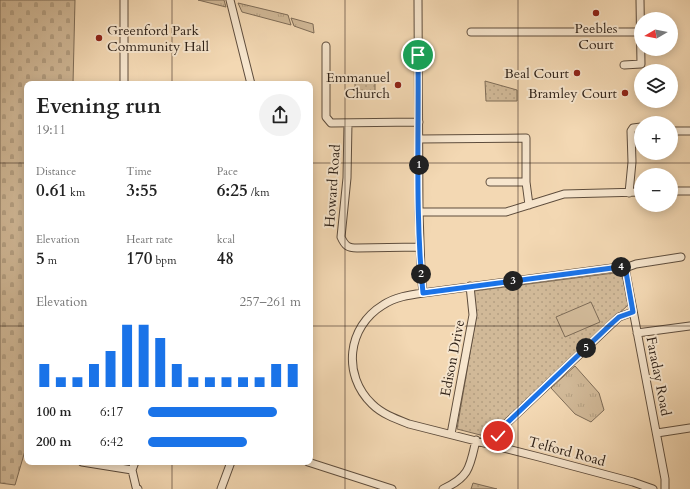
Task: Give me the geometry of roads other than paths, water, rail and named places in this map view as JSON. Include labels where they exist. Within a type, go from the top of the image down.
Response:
[{"type":"street","points":[[124,0],[124,81]]},
{"type":"street","points":[[230,0],[249,81]]},
{"type":"street","points":[[418,0],[419,212],[423,293]]},
{"type":"street","points":[[640,0],[640,12]]},
{"type":"street","points":[[471,32],[634,32]]},
{"type":"street","points":[[326,46],[326,117],[331,123],[419,122]]},
{"type":"street","points":[[624,65],[641,64],[641,56]]},
{"type":"street","name":"Howard Road","points":[[348,123],[348,178],[341,237],[344,244],[350,248],[420,247]]},
{"type":"street","points":[[629,193],[632,162],[631,131],[634,128]]},
{"type":"street","points":[[678,131],[690,131]]},
{"type":"street","points":[[419,139],[526,138],[526,182],[529,205]]},
{"type":"street","points":[[490,182],[526,182]]},
{"type":"street","points":[[678,191],[690,191]]},
{"type":"street","points":[[419,212],[506,212],[564,194],[634,193]]},
{"type":"street","name":"Telford Road","points":[[653,489],[633,482],[399,421],[378,410],[367,400],[360,388],[353,369],[352,355],[354,341],[359,329],[368,317],[378,308],[393,299],[470,286],[620,267],[625,268],[636,264],[681,257]]},
{"type":"street","name":"Faraday Road","points":[[625,268],[657,433],[665,478],[665,489]]},
{"type":"street","name":"Edison Drive","points":[[451,434],[473,315],[470,286]]},
{"type":"street","points":[[496,446],[500,433],[505,425],[619,317],[633,312]]},
{"type":"street","points":[[637,333],[690,326]]},
{"type":"street","points":[[657,433],[690,428]]},
{"type":"street","points":[[443,489],[458,481],[466,473],[470,466],[476,440]]},
{"type":"street","points":[[313,464],[392,489]]},
{"type":"street","points":[[101,465],[132,470]]},
{"type":"street","points":[[134,465],[132,470],[136,487],[138,489]]},
{"type":"street","points":[[221,489],[230,465]]},
{"type":"place","name":"Peebles Court","points":[[596,13]]},
{"type":"place","name":"Greenford Park Community Hall","points":[[99,38]]},
{"type":"place","name":"Beal Court","points":[[577,73]]},
{"type":"place","name":"Emmanuel Church","points":[[398,85]]},
{"type":"place","name":"Bramley Court","points":[[625,93]]}]
